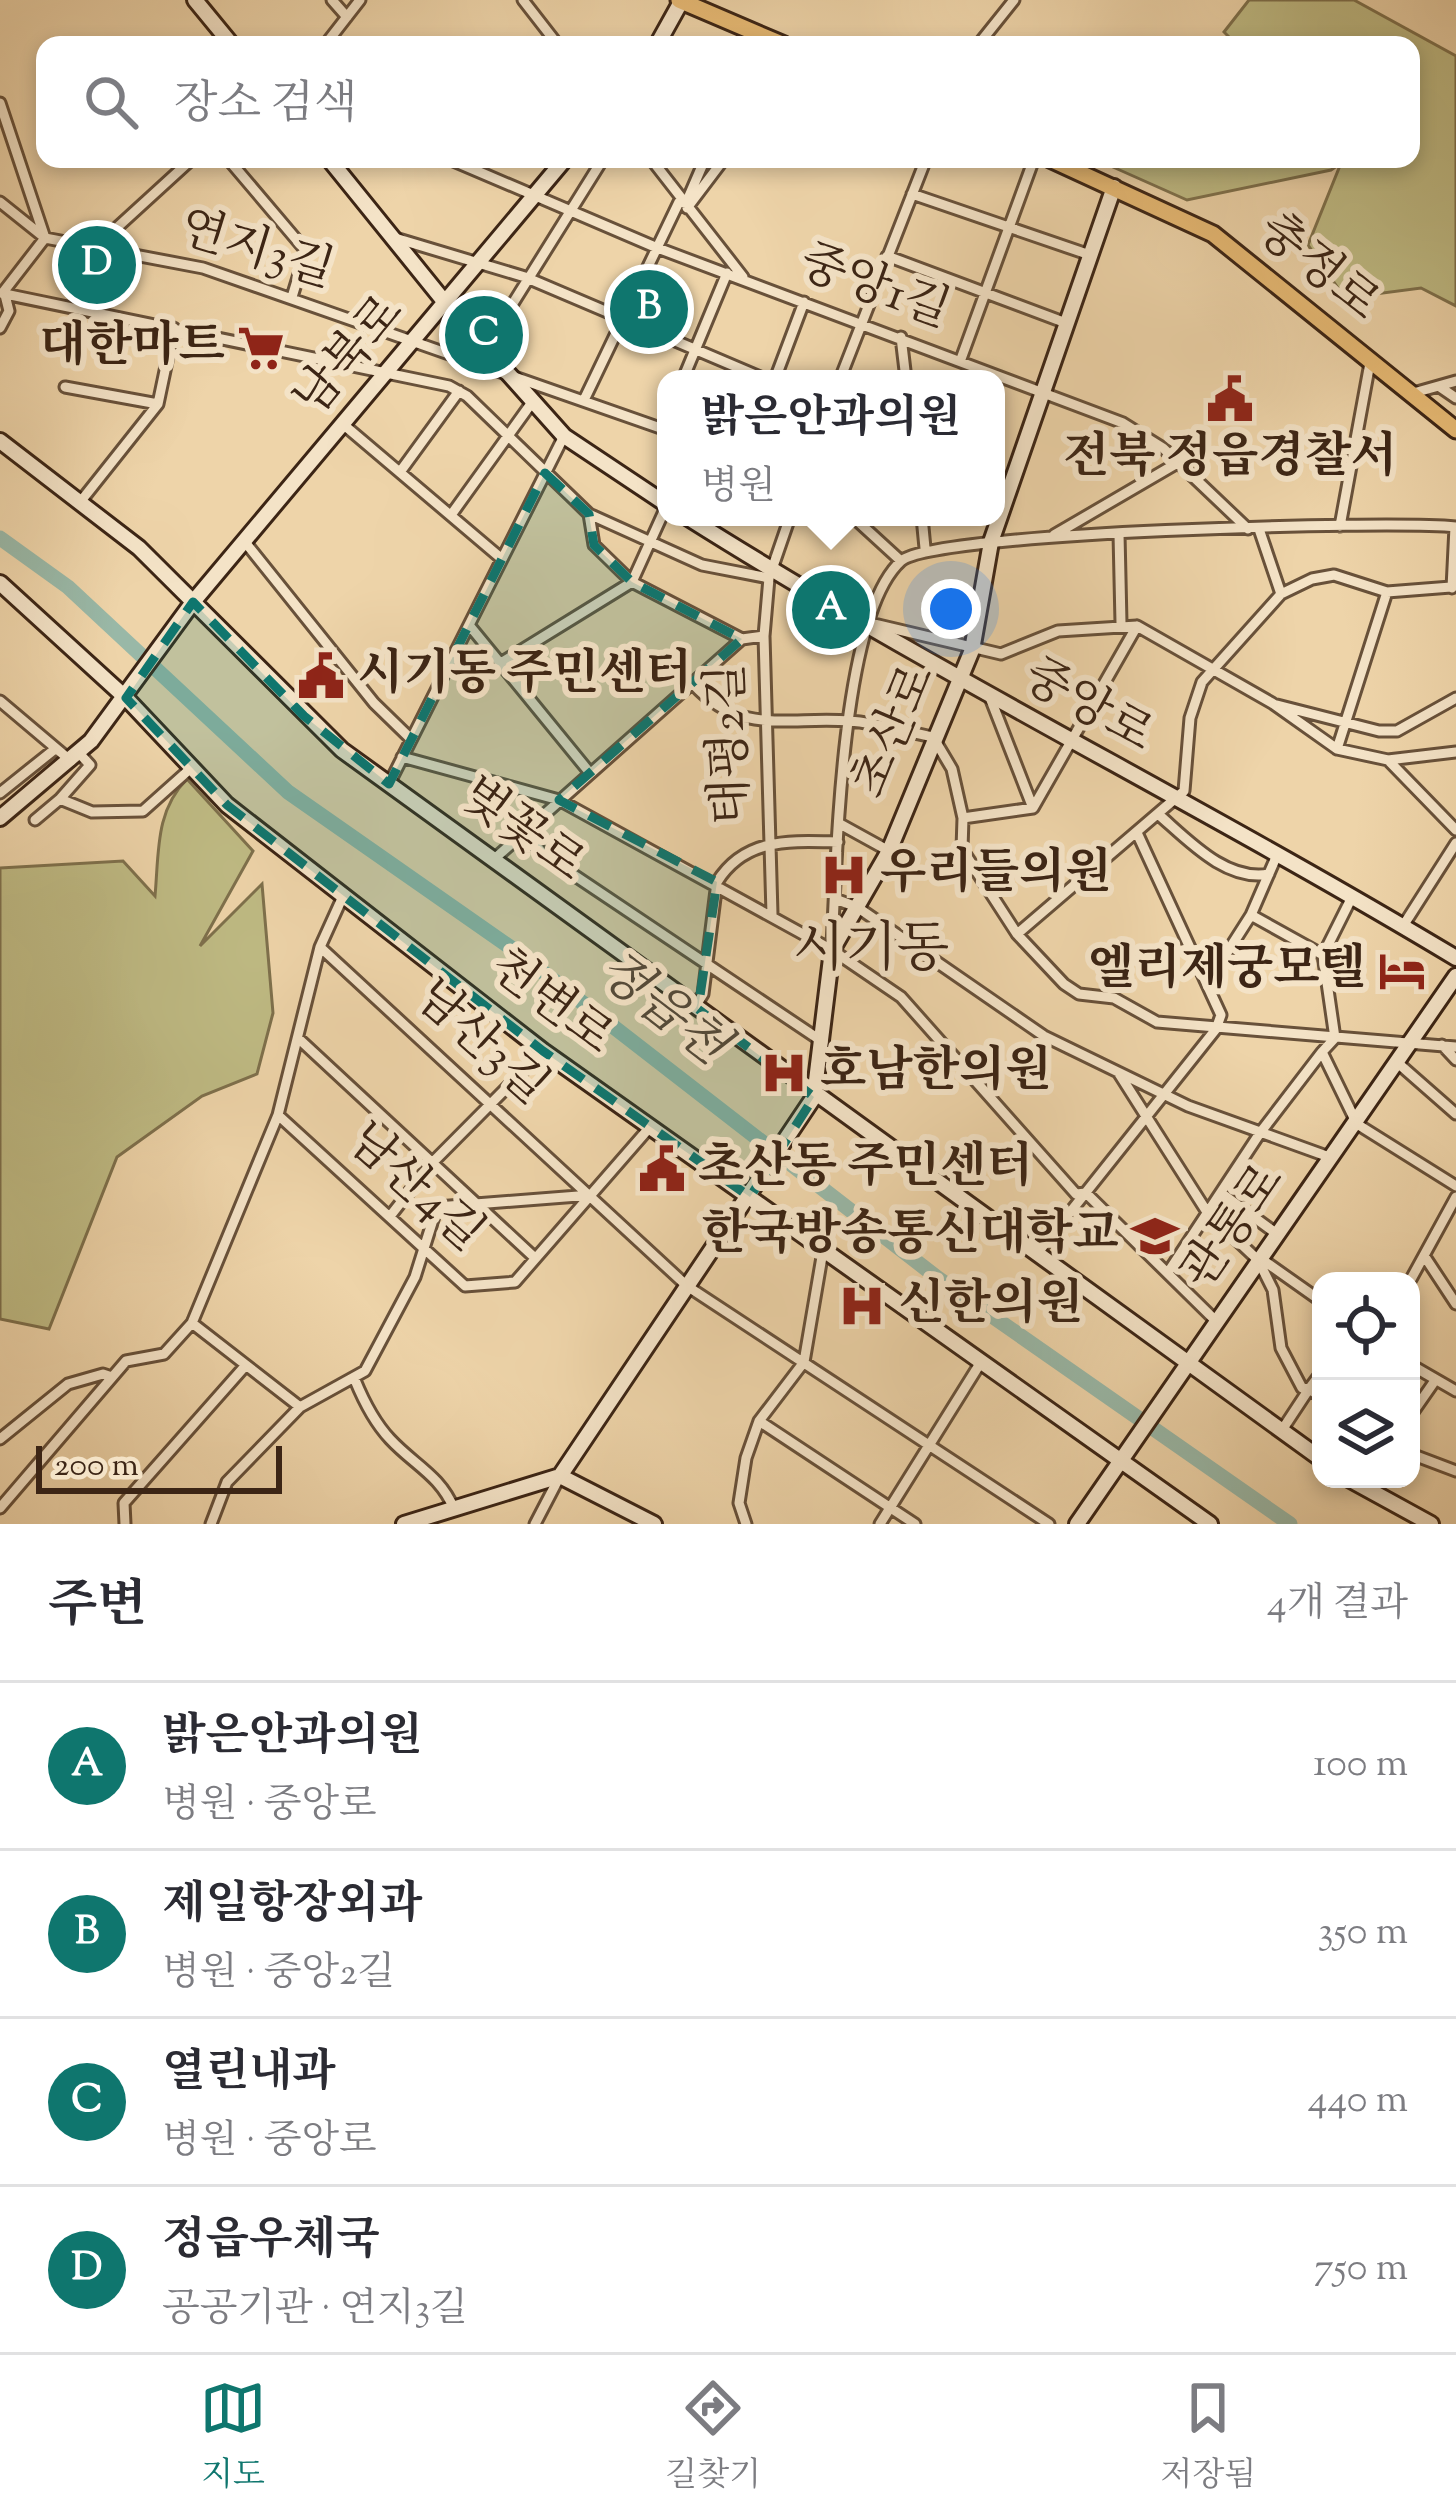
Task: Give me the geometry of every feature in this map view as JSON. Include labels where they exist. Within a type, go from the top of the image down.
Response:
[{"type":"main road","points":[[681,0],[753,36]]},
{"type":"main road","name":"충정로","points":[[1071,168],[1213,234],[1456,430]]},
{"type":"street","points":[[194,0],[224,36]]},
{"type":"street","points":[[332,0],[347,17]]},
{"type":"street","points":[[335,36],[360,0]]},
{"type":"street","points":[[523,0],[550,36]]},
{"type":"street","points":[[662,36],[681,0]]},
{"type":"street","points":[[710,0],[722,18]]},
{"type":"street","points":[[985,36],[1014,0]]},
{"type":"street","points":[[0,103],[45,238]]},
{"type":"street","points":[[99,244],[182,168]]},
{"type":"street","points":[[236,168],[306,251],[292,297]]},
{"type":"street","points":[[336,168],[447,304],[564,436],[657,500]]},
{"type":"street","name":"중앙1길","points":[[469,168],[655,247],[990,370]]},
{"type":"street","name":"남북로","points":[[0,818],[72,760],[130,693],[193,602],[558,168]]},
{"type":"street","points":[[487,345],[525,277],[598,168]]},
{"type":"street","points":[[658,168],[746,280]]},
{"type":"street","points":[[687,205],[701,168]]},
{"type":"street","points":[[687,205],[717,168]]},
{"type":"street","points":[[844,370],[922,168]]},
{"type":"street","points":[[961,359],[1031,168]]},
{"type":"street","name":"초산로","points":[[1005,480],[1114,187]]},
{"type":"street","points":[[912,194],[1090,255]]},
{"type":"street","points":[[0,202],[45,238]]},
{"type":"street","points":[[584,400],[655,247],[679,202],[687,205]]},
{"type":"street","points":[[1,291],[45,238]]},
{"type":"street","name":"연지3길","points":[[45,238],[99,244],[203,268],[657,425]]},
{"type":"street","points":[[392,238],[525,277],[744,370]]},
{"type":"street","points":[[887,256],[1066,323]]},
{"type":"street","points":[[686,370],[727,273]]},
{"type":"street","points":[[1,291],[9,310],[1,326]]},
{"type":"street","points":[[1,291],[390,371],[459,391],[589,514],[702,565],[771,575]]},
{"type":"street","points":[[778,370],[804,302]]},
{"type":"street","points":[[81,501],[158,404],[174,328]]},
{"type":"street","points":[[902,338],[905,370]]},
{"type":"street","points":[[1340,526],[1370,363]]},
{"type":"street","name":"중앙1길","points":[[1005,376],[1123,423],[1179,462],[1254,529]]},
{"type":"street","points":[[1409,394],[1456,381]]},
{"type":"street","points":[[65,387],[158,404]]},
{"type":"street","points":[[1440,387],[1456,398]]},
{"type":"street","points":[[400,472],[459,391]]},
{"type":"street","points":[[451,515],[533,401]]},
{"type":"street","points":[[344,424],[502,559]]},
{"type":"street","points":[[389,784],[564,436]]},
{"type":"street","name":"벚꽃로","points":[[0,441],[81,501],[193,602],[304,716],[389,784],[814,1097],[879,1138],[1312,1452]]},
{"type":"street","points":[[1050,537],[1179,462]]},
{"type":"street","points":[[589,514],[594,545],[632,582],[742,639]]},
{"type":"street","points":[[500,664],[632,582],[658,526]]},
{"type":"street","name":"중앙로","points":[[700,526],[771,575],[868,622],[958,682],[1456,958]]},
{"type":"street","name":"태평2길","points":[[772,914],[764,636],[771,575],[787,526]]},
{"type":"street","points":[[863,526],[901,561]]},
{"type":"street","points":[[923,526],[925,548]]},
{"type":"street","name":"초산로","points":[[814,1097],[832,950],[889,851],[972,650],[994,526]]},
{"type":"street","points":[[832,950],[849,721],[868,622],[901,561],[925,548],[1050,537],[1340,526],[1456,527],[1454,589],[1388,592],[1334,575],[1312,579],[1281,594],[1211,670],[1190,718],[1188,783],[1175,800],[1017,934]]},
{"type":"street","points":[[1254,529],[1281,594]]},
{"type":"street","points":[[1119,534],[1120,623]]},
{"type":"street","points":[[245,542],[374,703],[411,739]]},
{"type":"street","name":"천변로","points":[[0,583],[130,693],[190,769],[227,805],[543,1051],[1123,1459],[1186,1518],[1210,1524]]},
{"type":"street","points":[[1337,749],[1388,592]]},
{"type":"street","points":[[868,622],[1001,654],[1058,632],[1120,623],[1137,626],[1272,704],[1337,749],[1388,760],[1456,752]]},
{"type":"street","points":[[469,626],[590,773]]},
{"type":"street","points":[[1033,808],[1137,626]]},
{"type":"street","points":[[493,860],[742,639],[764,636]]},
{"type":"street","points":[[693,684],[712,705],[768,724],[849,721],[933,736],[952,769],[963,818],[962,849],[1017,934],[1079,994],[1114,998],[1157,1022],[1456,1047]]},
{"type":"street","points":[[1272,704],[1397,730],[1456,698]]},
{"type":"street","points":[[991,700],[1033,808]]},
{"type":"street","points":[[0,701],[55,749],[90,765],[35,820]]},
{"type":"street","points":[[0,793],[55,749]]},
{"type":"street","points":[[402,757],[560,800],[772,914],[901,997],[971,1070],[1022,1139],[1076,1194],[1086,1193],[1168,1270],[1216,1322]]},
{"type":"street","points":[[72,760],[78,778]]},
{"type":"street","points":[[1388,760],[1456,830]]},
{"type":"street","points":[[59,800],[92,812],[143,811],[161,801],[190,769]]},
{"type":"street","points":[[963,818],[1033,808]]},
{"type":"street","points":[[1158,814],[1226,867],[1253,877],[1269,874]]},
{"type":"street","points":[[840,824],[889,851]]},
{"type":"street","points":[[524,832],[544,855],[823,1042]]},
{"type":"street","points":[[1036,1255],[1216,1029],[1221,1015],[1138,836]]},
{"type":"street","points":[[695,1007],[704,994],[717,883],[726,868],[772,841],[838,842]]},
{"type":"street","points":[[1403,926],[1456,843]]},
{"type":"street","points":[[1207,984],[1251,915],[1277,855]]},
{"type":"street","points":[[0,1508],[126,1361],[164,1354],[192,1323],[278,1114],[320,947],[344,895]]},
{"type":"street","points":[[1335,1038],[1323,955],[1352,897]]},
{"type":"street","points":[[835,899],[857,907],[1044,1036],[1162,1093],[1332,1158]]},
{"type":"street","points":[[1251,915],[1323,955]]},
{"type":"street","name":"남산3길","points":[[320,947],[687,1286],[1049,1524]]},
{"type":"street","name":"관통로","points":[[1077,1524],[1276,1234],[1413,1046],[1456,976]]},
{"type":"street","points":[[1168,1270],[1260,1133],[1335,1038]]},
{"type":"street","points":[[299,1039],[535,1258],[651,1126]]},
{"type":"street","points":[[1442,1046],[1456,1060]]},
{"type":"street","points":[[391,1215],[433,1162],[543,1051]]},
{"type":"street","points":[[1322,1052],[1357,1124],[1456,1186]]},
{"type":"street","points":[[1399,1064],[1456,1114]]},
{"type":"street","points":[[1118,1072],[1208,1212],[1259,1259],[1312,1295]]},
{"type":"street","points":[[535,1524],[560,1476],[814,1097]]},
{"type":"street","name":"남산4길","points":[[278,1114],[465,1286],[514,1282],[535,1258]]},
{"type":"street","points":[[1221,1193],[1276,1234]]},
{"type":"street","points":[[211,1524],[227,1482],[300,1407],[365,1371],[426,1249],[437,1208],[591,1195]]},
{"type":"street","points":[[1416,1272],[1456,1197]]},
{"type":"street","points":[[746,1524],[739,1503],[741,1482],[759,1421],[805,1362],[823,1251]]},
{"type":"street","points":[[1425,1257],[1456,1304]]},
{"type":"street","points":[[1259,1259],[1273,1290],[1281,1348],[1302,1388],[1312,1390]]},
{"type":"street","points":[[192,1323],[300,1407]]},
{"type":"street","points":[[880,1524],[981,1362]]},
{"type":"street","points":[[125,1524],[124,1503],[246,1366]]},
{"type":"street","points":[[1420,1372],[1456,1391]]},
{"type":"street","points":[[0,1439],[68,1384],[104,1373],[112,1377]]},
{"type":"street","points":[[355,1380],[367,1409],[390,1439],[444,1485],[454,1509]]},
{"type":"street","points":[[1282,1430],[1315,1380]]},
{"type":"street","points":[[1420,1402],[1434,1382]]},
{"type":"street","points":[[759,1421],[915,1524]]},
{"type":"street","points":[[1420,1457],[1456,1471]]},
{"type":"street","points":[[404,1524],[560,1476],[654,1524]]},
{"type":"street","points":[[1370,1488],[1431,1524]]},
{"type":"highlighted area","points":[[545,473],[589,514],[594,545],[632,582],[742,639],[559,800],[717,882],[698,1009],[814,1097],[750,1197],[543,1051],[227,805],[126,698],[193,602],[304,716],[389,784]]},
{"type":"shaded area","points":[[1249,0],[1354,0],[1420,36],[1228,36],[1224,32]]},
{"type":"shaded area","points":[[1420,36],[1456,56],[1456,306],[1421,288],[1345,298],[1308,245],[1339,168],[1420,168]]},
{"type":"shaded area","points":[[1115,168],[1334,168],[1331,170],[1187,200]]},
{"type":"shaded area","points":[[187,779],[253,851],[200,946],[262,884],[273,1013],[257,1074],[202,1096],[117,1157],[49,1329],[0,1319],[0,868],[123,861],[155,896],[164,819]]},
{"type":"waterway","name":"정읍천","points":[[0,538],[68,587],[288,792],[517,952],[939,1279],[1290,1524]]},
{"type":"place","name":"정읍우체국","points":[[97,265]]},
{"type":"place","name":"제일항장외과","points":[[649,309]]},
{"type":"place","name":"열린내과","points":[[484,335]]},
{"type":"place","name":"대한마트","points":[[261,348]]},
{"type":"place","name":"전북 정읍경찰서","points":[[1230,399]]},
{"type":"place","name":"밝은안과의원","points":[[831,610]]},
{"type":"place","name":"시기동 주민센터","points":[[321,676]]},
{"type":"place","name":"우리들의원","points":[[844,875]]},
{"type":"place","name":"엘리제궁모텔","points":[[1402,971]]},
{"type":"place","name":"호남한의원","points":[[784,1073]]},
{"type":"place","name":"초산동 주민센터","points":[[662,1169]]},
{"type":"place","name":"한국방송통신대학교","points":[[1155,1236]]},
{"type":"place","name":"신한의원","points":[[862,1306]]},
{"type":"district","name":"시기동","points":[[871,952]]}]
